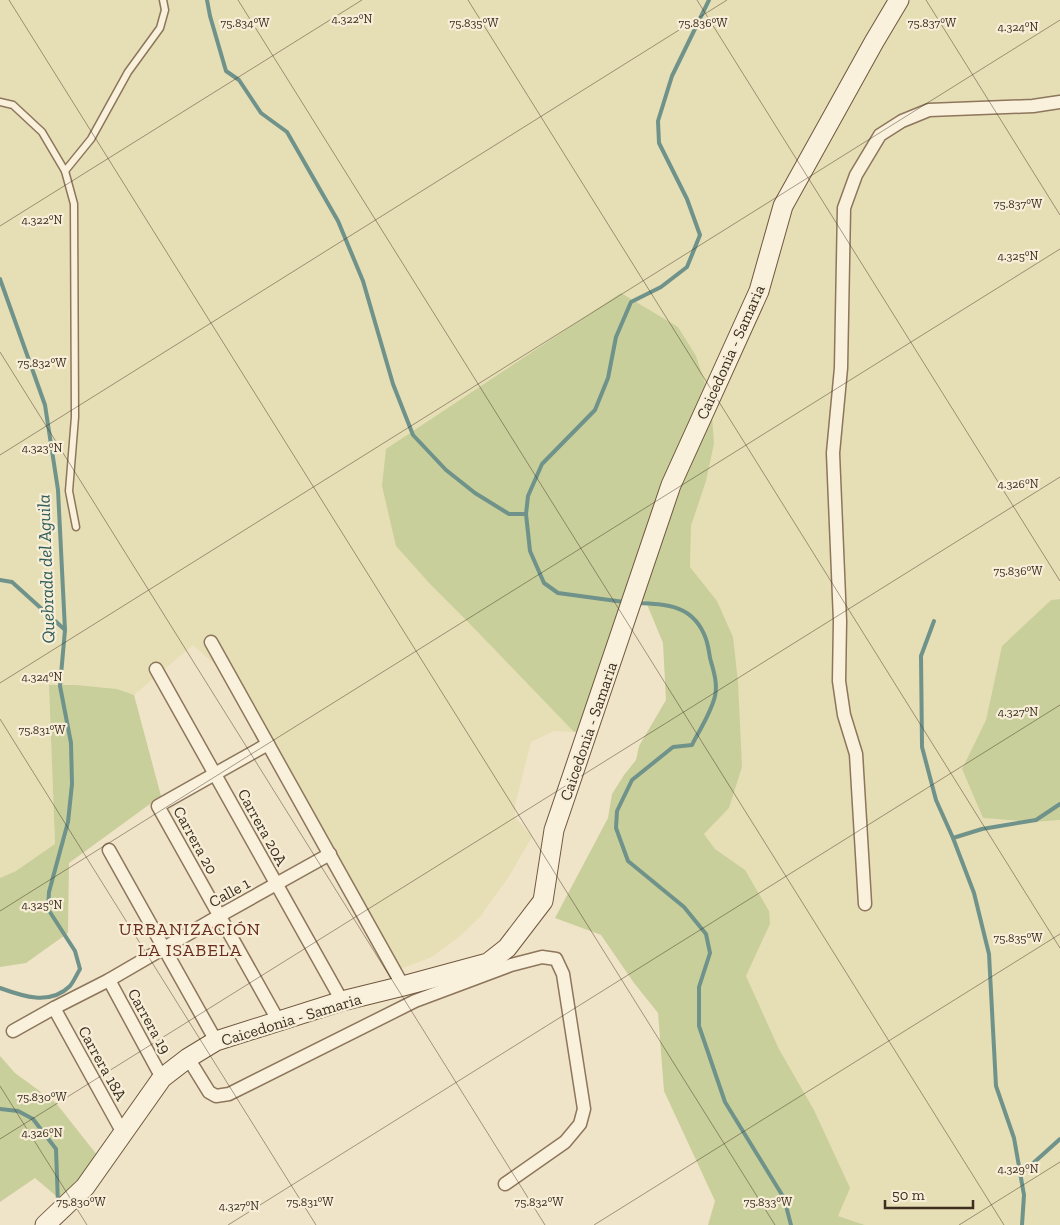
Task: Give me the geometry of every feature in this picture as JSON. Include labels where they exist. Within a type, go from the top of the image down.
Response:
[{"type":"street","name":"Caicedonia - Samaria","points":[[45,1225],[85,1187],[162,1078],[188,1058],[216,1041],[342,1001],[488,964],[507,948],[543,901],[554,830],[671,485],[759,291],[784,206],[899,0]]},
{"type":"street","points":[[864,904],[856,754],[844,715],[839,681],[840,621],[832,452],[841,368],[844,208],[856,176],[880,136],[902,121],[929,110],[1033,106],[1060,102]]},
{"type":"street","points":[[211,642],[403,986]]},
{"type":"street","name":"Carrera 20A","points":[[156,669],[342,1001]]},
{"type":"street","points":[[215,774],[268,744]]},
{"type":"street","name":"Carrera 20","points":[[215,774],[158,806],[279,1022]]},
{"type":"street","points":[[109,850],[216,1041]]},
{"type":"street","name":"Calle 1","points":[[13,1031],[109,980],[330,854]]},
{"type":"street","points":[[188,1058],[209,1092],[216,1096],[229,1094],[415,1001],[511,965],[542,957],[556,959],[563,974],[584,1109],[580,1124],[566,1142],[504,1184]]},
{"type":"street","name":"Carrera 19","points":[[109,980],[162,1078]]},
{"type":"street","name":"Carrera 18A","points":[[54,1008],[123,1133]]},
{"type":"lane","points":[[66,172],[91,139],[128,72],[160,28],[165,10],[163,0]]},
{"type":"lane","points":[[0,102],[13,105],[42,132],[66,172],[74,204],[75,417],[69,491],[76,527]]},
{"type":"shaded area","points":[[0,0],[1060,0],[1060,599],[1051,600],[1002,646],[986,720],[962,769],[983,818],[1033,822],[1060,820],[1060,1225],[865,1225],[838,1216],[830,1146],[814,1110],[779,1049],[746,976],[770,924],[704,834],[729,808],[742,767],[717,601],[690,568],[691,526],[706,481],[714,444],[634,302],[621,293],[396,546],[430,584],[574,732],[554,731],[531,742],[515,805],[515,817],[532,837],[508,878],[481,916],[460,936],[432,957],[400,969],[220,669],[193,645],[134,695],[117,689],[77,685],[49,685],[55,845],[16,871],[0,878]]},
{"type":"green space","points":[[621,293],[678,327],[696,356],[711,402],[714,444],[706,481],[691,526],[690,567],[717,601],[733,637],[738,682],[742,767],[729,808],[704,834],[715,849],[745,870],[769,911],[770,924],[746,976],[779,1049],[814,1110],[850,1188],[838,1216],[865,1225],[708,1225],[715,1201],[664,1091],[658,1013],[634,983],[601,935],[555,918],[608,818],[612,794],[636,760],[639,746],[666,700],[663,643],[646,602],[638,597],[591,730],[574,732],[430,584],[396,546],[382,486],[386,449]]},
{"type":"green space","points":[[1060,599],[1060,820],[1033,822],[983,818],[962,769],[986,720],[1002,646],[1051,600]]},
{"type":"green space","points":[[49,685],[77,685],[117,689],[134,695],[161,796],[69,863],[68,933],[26,963],[0,967],[0,878],[16,871],[55,844]]},
{"type":"green space","points":[[0,1056],[15,1073],[56,1103],[101,1160],[69,1207],[35,1178],[0,1202]]},
{"type":"waterway","points":[[207,0],[226,71],[239,80],[261,113],[287,132],[338,221],[363,281],[393,384],[413,435],[446,470],[475,493],[509,514],[526,514]]},
{"type":"waterway","points":[[624,602],[558,593],[544,583],[530,551],[526,514],[528,496],[542,464],[595,410],[608,378],[616,337],[631,302],[661,287],[687,267],[700,235],[687,199],[659,143],[658,121],[672,76],[709,0]]},
{"type":"waterway","name":"Quebrada del Aguila","points":[[0,279],[45,405],[58,490],[65,630],[60,686],[71,743],[72,784],[68,822],[49,892],[48,909],[75,951],[80,969],[70,986],[54,996],[45,998],[27,996],[0,988]]},
{"type":"waterway","points":[[0,580],[12,582],[64,629]]},
{"type":"waterway","points":[[636,603],[669,606],[687,613],[694,619],[707,641],[715,676],[716,691],[711,709],[692,745],[673,747],[632,780],[617,811],[616,828],[628,861],[684,907],[706,934],[710,953],[699,987],[699,1026],[725,1102],[784,1198],[791,1225]]},
{"type":"waterway","points":[[934,621],[921,656],[922,747],[936,800],[974,893],[989,954],[996,1086],[1014,1138],[1024,1195],[1022,1225]]},
{"type":"waterway","points":[[953,838],[982,829],[1036,820],[1060,804]]},
{"type":"waterway","name":"Quebrada del Aguila","points":[[0,1109],[18,1111],[33,1119],[56,1149],[58,1204]]},
{"type":"waterway","points":[[1020,1175],[1060,1139]]},
{"type":"district","name":"URBANIZACIÓN LA ISABELA","points":[[190,940]]}]
